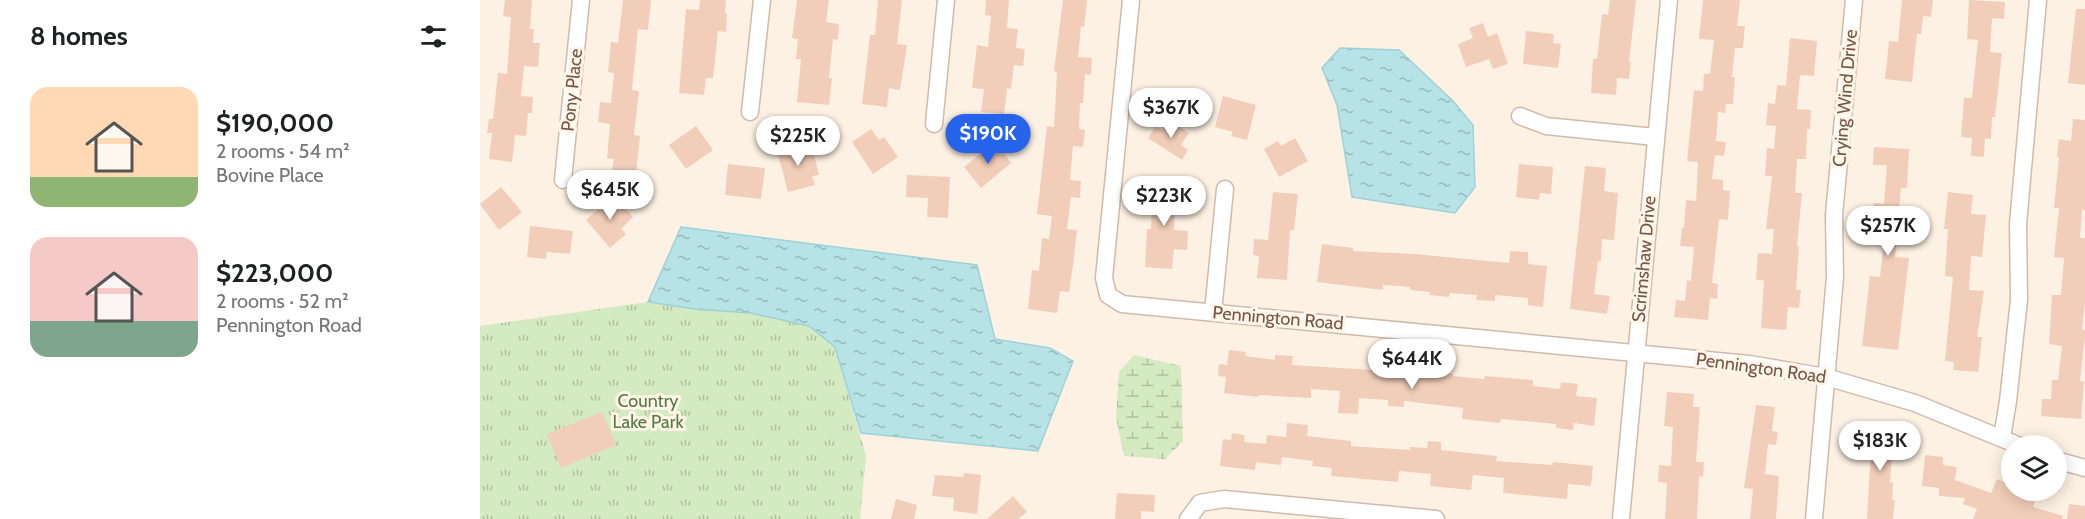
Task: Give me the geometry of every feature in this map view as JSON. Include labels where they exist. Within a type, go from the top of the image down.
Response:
[{"type":"street","name":"Pony Place","points":[[563,180],[581,0]]},
{"type":"street","points":[[750,112],[762,0]]},
{"type":"street","points":[[934,124],[946,0]]},
{"type":"street","name":"Pennington Road","points":[[1131,0],[1104,278],[1108,295],[1122,304],[1749,364],[1826,377],[1915,403],[2001,438]]},
{"type":"street","name":"Scrimshaw Drive","points":[[1621,519],[1669,0]]},
{"type":"street","name":"Crying Wind Drive","points":[[1814,519],[1835,277],[1834,215],[1854,0]]},
{"type":"street","points":[[2002,435],[2019,300],[2018,224],[2038,0]]},
{"type":"street","points":[[1520,116],[1546,126],[1655,137]]},
{"type":"street","points":[[1214,312],[1225,189]]},
{"type":"street","points":[[2067,463],[2085,468]]},
{"type":"street","points":[[1188,519],[1200,503],[1224,499],[1436,519]]},
{"type":"green space","name":"Country Lake Park","points":[[648,302],[695,309],[750,313],[809,326],[835,347],[866,456],[860,519],[480,519],[480,326]]},
{"type":"green space","points":[[1134,355],[1181,366],[1183,441],[1165,459],[1124,456],[1116,418],[1119,372]]},
{"type":"water","points":[[1340,48],[1399,50],[1453,101],[1473,125],[1475,187],[1455,213],[1352,197],[1337,105],[1322,68]]},
{"type":"water","points":[[681,227],[977,265],[995,339],[1050,348],[1073,361],[1038,451],[861,433],[835,347],[809,326],[751,313],[695,309],[648,302]]},
{"type":"building","points":[[505,0],[532,0],[530,29],[534,29],[533,43],[540,43],[538,67],[524,66],[521,96],[533,97],[532,113],[528,113],[526,136],[515,135],[512,162],[489,159],[492,133],[487,133],[489,119],[493,119],[498,73],[507,74],[511,17],[503,16]]},
{"type":"building","points":[[623,0],[651,0],[648,30],[638,29],[632,90],[639,91],[634,135],[640,136],[636,174],[612,172],[614,159],[607,158],[610,124],[598,122],[600,102],[611,103],[614,73],[608,72],[611,42],[618,43]]},
{"type":"building","points":[[700,0],[726,0],[726,32],[718,31],[713,78],[706,78],[704,95],[679,93],[686,9],[699,10]]},
{"type":"building","points":[[797,0],[829,0],[826,22],[839,24],[838,40],[833,39],[829,105],[797,102],[801,59],[796,59],[798,39],[792,38]]},
{"type":"building","points":[[878,0],[902,0],[897,44],[907,45],[900,90],[889,88],[887,107],[862,104],[870,35],[875,35]]},
{"type":"building","points":[[986,0],[1009,0],[1007,28],[1018,29],[1016,48],[1025,49],[1023,66],[1014,65],[1011,89],[1007,88],[1004,114],[981,112],[984,89],[972,88],[977,45],[988,47],[991,16],[985,15]]},
{"type":"building","points":[[1063,0],[1087,0],[1084,27],[1081,26],[1078,57],[1092,58],[1091,75],[1085,74],[1083,103],[1080,103],[1079,129],[1085,130],[1083,147],[1073,146],[1070,180],[1081,181],[1080,198],[1071,197],[1067,229],[1077,230],[1073,265],[1069,292],[1060,291],[1057,313],[1028,309],[1032,270],[1039,271],[1042,238],[1049,239],[1052,216],[1037,214],[1047,126],[1054,127],[1057,72],[1054,71]]},
{"type":"building","points":[[1610,0],[1636,0],[1629,79],[1617,78],[1616,95],[1591,93],[1593,59],[1597,59],[1602,14],[1608,15]]},
{"type":"building","points":[[1703,0],[1740,0],[1737,26],[1745,26],[1743,48],[1735,48],[1732,77],[1735,77],[1733,104],[1726,104],[1725,113],[1718,112],[1716,141],[1726,142],[1724,156],[1715,155],[1712,179],[1723,180],[1723,190],[1730,191],[1728,220],[1719,219],[1712,283],[1718,284],[1717,299],[1710,298],[1708,320],[1674,317],[1676,300],[1685,301],[1687,280],[1691,281],[1694,247],[1680,246],[1686,200],[1696,201],[1698,162],[1687,161],[1694,90],[1703,91],[1704,74],[1710,74],[1714,40],[1699,39]]},
{"type":"building","points":[[1902,0],[1933,0],[1931,17],[1923,16],[1921,34],[1917,34],[1912,82],[1885,79],[1889,41],[1898,42]]},
{"type":"building","points":[[1969,0],[2005,2],[2004,19],[1992,18],[1990,52],[2002,53],[1995,117],[1992,117],[1991,139],[1985,138],[1984,157],[1971,156],[1972,138],[1961,137],[1964,98],[1972,98],[1978,40],[1967,39]]},
{"type":"building","points":[[2076,9],[2085,9],[2085,85],[2068,83]]},
{"type":"building","points":[[1483,23],[1488,37],[1497,33],[1508,64],[1493,69],[1489,59],[1466,67],[1458,44],[1473,38],[1469,28]]},
{"type":"building","points":[[1526,31],[1554,34],[1553,43],[1561,44],[1558,68],[1523,64]]},
{"type":"building","points":[[1790,38],[1817,41],[1814,76],[1800,75],[1797,109],[1811,110],[1810,129],[1807,129],[1806,159],[1797,159],[1795,193],[1802,193],[1797,246],[1799,246],[1796,290],[1801,290],[1799,308],[1788,307],[1786,330],[1761,328],[1764,280],[1756,280],[1758,253],[1772,254],[1774,229],[1766,229],[1772,176],[1765,176],[1767,148],[1774,149],[1776,126],[1766,125],[1768,103],[1775,104],[1777,85],[1786,86]]},
{"type":"building","points":[[1223,96],[1256,105],[1247,140],[1231,136],[1233,132],[1215,127]]},
{"type":"building","points":[[2073,119],[2085,120],[2085,210],[2082,210],[2080,238],[2085,238],[2085,302],[2082,329],[2085,330],[2085,337],[2080,381],[2084,382],[2081,419],[2041,416],[2042,399],[2051,399],[2052,380],[2058,380],[2062,346],[2049,344],[2052,295],[2061,295],[2064,258],[2054,257],[2059,208],[2054,208],[2059,139],[2071,141]]},
{"type":"building","points":[[1169,120],[1189,133],[1181,145],[1188,150],[1182,160],[1148,138],[1156,126],[1162,130]]},
{"type":"building","points":[[696,126],[713,150],[686,169],[669,145]]},
{"type":"building","points":[[871,129],[879,140],[884,137],[898,157],[873,174],[852,142]]},
{"type":"building","points":[[1295,138],[1308,161],[1279,177],[1264,149],[1278,141],[1281,146]]},
{"type":"building","points":[[797,142],[799,150],[812,146],[819,175],[812,176],[815,185],[788,192],[778,154],[787,152],[785,145]]},
{"type":"building","points":[[995,142],[1011,163],[981,188],[964,167]]},
{"type":"building","points":[[1874,147],[1909,149],[1907,188],[1901,188],[1895,257],[1909,258],[1898,350],[1862,346],[1870,276],[1880,277],[1884,241],[1871,240],[1874,203],[1884,204],[1887,165],[1873,165]]},
{"type":"building","points":[[728,164],[765,168],[761,199],[725,195]]},
{"type":"building","points":[[1519,164],[1553,167],[1551,194],[1540,193],[1539,200],[1516,197]]},
{"type":"building","points":[[1585,166],[1606,168],[1604,191],[1618,193],[1614,240],[1602,239],[1601,261],[1598,261],[1594,294],[1610,296],[1607,314],[1570,309]]},
{"type":"building","points":[[907,175],[950,177],[948,218],[927,217],[928,198],[906,197]]},
{"type":"building","points":[[1153,178],[1176,179],[1174,230],[1188,231],[1187,250],[1174,249],[1172,269],[1145,267],[1147,229],[1151,229]]},
{"type":"building","points":[[501,187],[522,212],[499,230],[480,204]]},
{"type":"building","points":[[1273,192],[1298,194],[1294,230],[1290,230],[1287,280],[1257,278],[1259,256],[1253,255],[1254,239],[1268,240]]},
{"type":"building","points":[[1948,192],[1973,195],[1971,214],[1986,215],[1982,257],[1971,256],[1969,290],[1984,291],[1977,337],[1982,337],[1978,372],[1953,370],[1954,362],[1945,361],[1953,277],[1945,276],[1948,229],[1944,229]]},
{"type":"building","points":[[614,196],[633,217],[621,229],[626,234],[610,248],[586,220]]},
{"type":"building","points":[[530,226],[573,231],[570,254],[547,252],[546,259],[527,257]]},
{"type":"building","points":[[1322,244],[1353,248],[1353,251],[1509,263],[1510,251],[1528,252],[1528,264],[1547,266],[1543,307],[1528,305],[1528,298],[1495,295],[1495,301],[1476,300],[1477,295],[1450,293],[1449,297],[1429,295],[1430,292],[1410,290],[1410,287],[1383,285],[1383,290],[1317,282]]},
{"type":"building","points":[[1229,350],[1246,352],[1245,356],[1275,360],[1275,355],[1293,356],[1292,365],[1389,371],[1389,366],[1453,374],[1453,376],[1533,380],[1533,386],[1560,389],[1561,382],[1578,384],[1576,396],[1597,398],[1594,426],[1574,423],[1573,430],[1556,428],[1556,424],[1501,419],[1500,423],[1462,419],[1463,408],[1404,401],[1404,407],[1388,406],[1388,400],[1359,398],[1358,414],[1338,413],[1340,391],[1311,389],[1311,398],[1259,395],[1258,397],[1224,393],[1226,377],[1218,376],[1219,364],[1227,365]]},
{"type":"building","points":[[1667,392],[1694,394],[1693,407],[1700,407],[1696,462],[1704,462],[1703,477],[1699,476],[1697,519],[1665,519],[1667,483],[1658,482],[1659,465],[1671,466],[1673,427],[1664,426]]},
{"type":"building","points":[[1756,405],[1775,407],[1772,431],[1778,432],[1776,445],[1768,444],[1765,474],[1779,476],[1776,519],[1750,519],[1753,489],[1744,488]]},
{"type":"building","points":[[602,412],[616,445],[561,468],[547,434]]},
{"type":"building","points":[[1287,423],[1308,425],[1307,436],[1351,441],[1351,446],[1410,450],[1410,447],[1427,448],[1428,441],[1441,442],[1441,450],[1497,456],[1496,461],[1553,465],[1553,462],[1593,466],[1591,486],[1568,484],[1567,499],[1503,493],[1504,478],[1473,475],[1471,490],[1430,486],[1431,474],[1399,471],[1398,482],[1331,476],[1332,468],[1312,466],[1313,461],[1282,457],[1281,465],[1256,462],[1255,470],[1220,466],[1223,439],[1231,440],[1232,433],[1245,435],[1244,442],[1266,444],[1267,435],[1286,437]]},
{"type":"building","points":[[1858,432],[1901,435],[1900,457],[1892,456],[1890,482],[1893,483],[1892,500],[1895,500],[1893,519],[1867,519],[1871,450],[1857,449]]},
{"type":"building","points":[[1925,455],[1943,457],[1943,465],[1957,467],[1955,480],[1991,493],[1997,479],[2001,481],[2001,501],[2035,501],[2033,507],[2063,516],[2062,519],[1973,519],[1977,509],[1963,504],[1965,498],[1939,496],[1939,488],[1922,486]]},
{"type":"building","points":[[964,473],[981,475],[977,514],[953,511],[954,498],[932,496],[935,475],[963,477]]},
{"type":"building","points":[[1117,493],[1155,495],[1154,512],[1141,511],[1141,519],[1115,519]]},
{"type":"building","points":[[1013,496],[1027,512],[1018,519],[987,519]]},
{"type":"building","points":[[896,499],[917,505],[914,519],[891,519]]},
{"type":"building","points":[[2069,504],[2085,506],[2085,519],[2067,519]]}]
